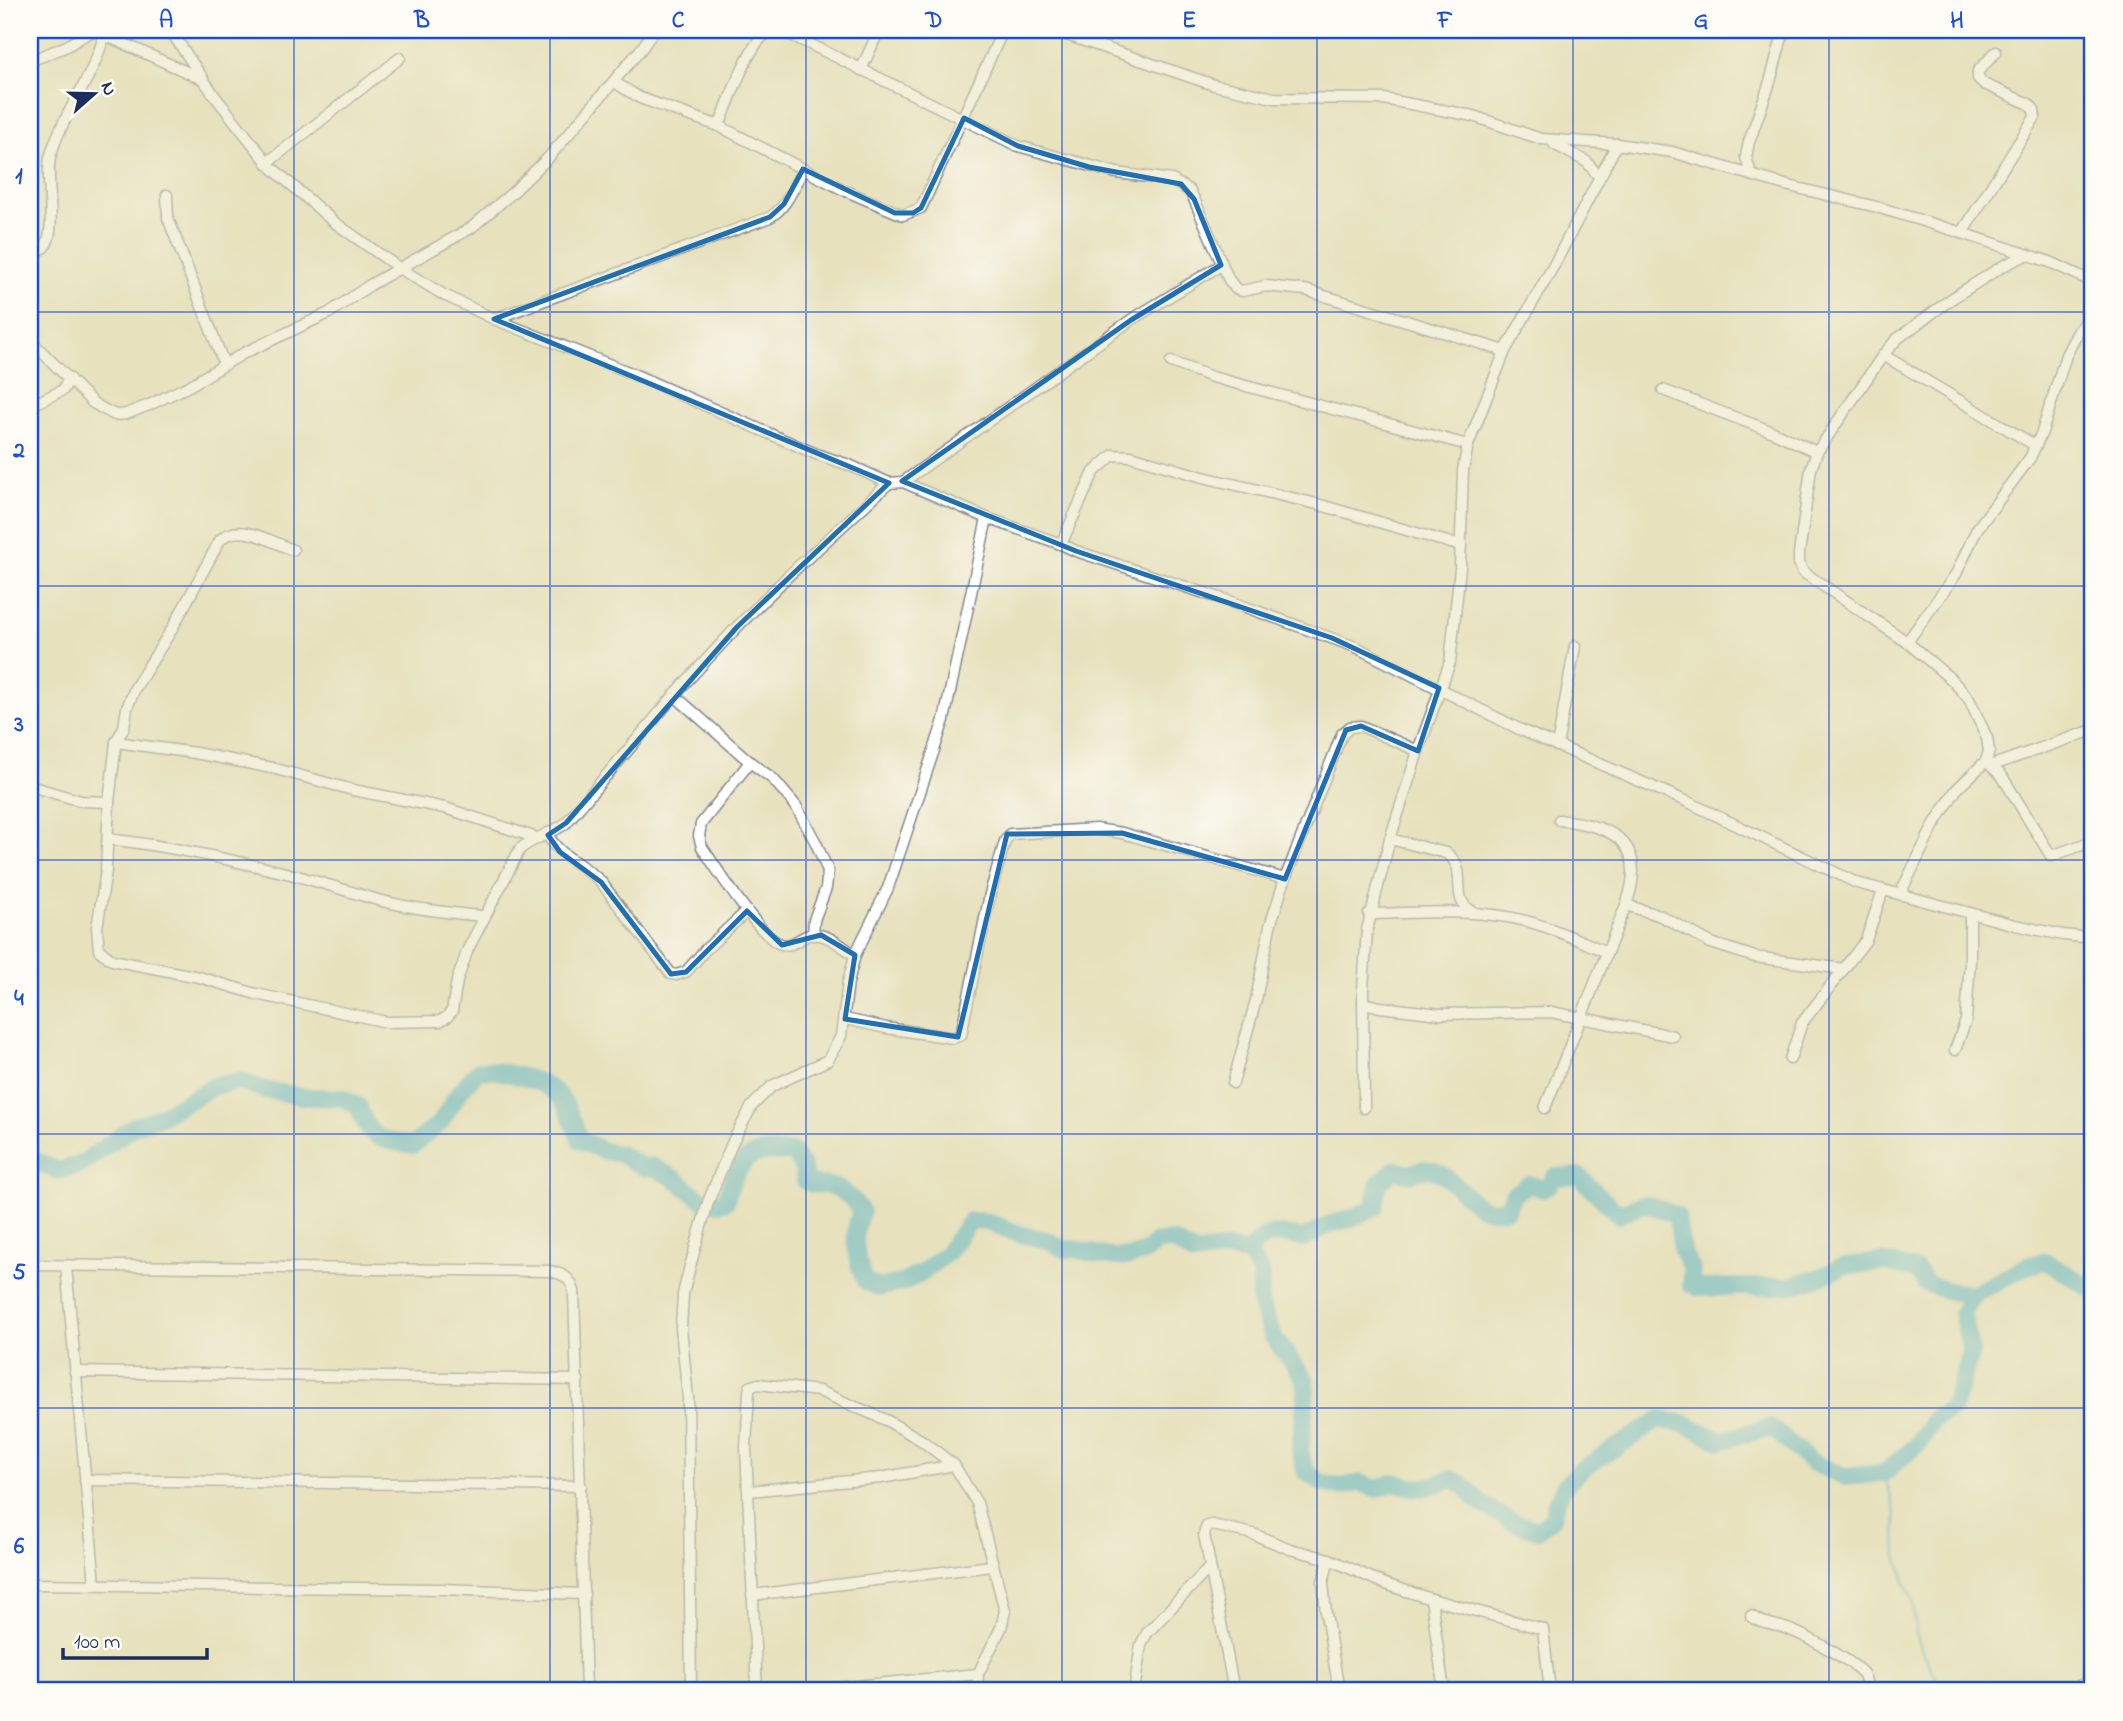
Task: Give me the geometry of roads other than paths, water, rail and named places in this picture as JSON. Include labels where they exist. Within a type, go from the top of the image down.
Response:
[{"type":"street","points":[[30,61],[67,46],[96,30],[105,31],[202,79]]},
{"type":"street","points":[[170,30],[202,79],[267,163],[334,222],[399,268],[444,295],[494,319],[631,373],[889,483],[903,482],[987,518],[1076,551],[1332,638],[1557,746],[1688,802],[1857,883],[2046,932],[2093,938]]},
{"type":"street","points":[[30,340],[93,403],[115,415],[126,414],[189,386],[224,364],[314,321],[399,268],[471,228],[549,158],[654,30]]},
{"type":"street","points":[[861,70],[879,30]]},
{"type":"street","points":[[614,82],[640,99],[719,126],[803,169],[903,215],[920,208],[1003,30]]},
{"type":"street","points":[[1052,30],[1129,57],[1274,99],[1374,99],[1414,103],[1473,116],[1541,139],[1587,162],[1600,177]]},
{"type":"street","points":[[1751,174],[1746,157],[1749,142],[1770,82],[1783,30]]},
{"type":"street","points":[[30,254],[45,247],[49,240],[50,158],[69,111],[91,74],[105,31]]},
{"type":"street","points":[[719,126],[757,42],[767,33],[783,31],[1018,146],[1089,167],[1162,178],[1181,184],[1189,190],[1194,199],[1221,265],[1235,288],[1242,291],[1266,286],[1306,290],[1505,351]]},
{"type":"street","points":[[1962,233],[2035,117],[2029,104],[1984,84],[1978,78],[1978,71],[1996,52]]},
{"type":"street","points":[[267,163],[400,58]]},
{"type":"street","points":[[1541,139],[1617,144],[1672,152],[1785,185],[1877,207],[1962,233],[2072,271],[2093,282]]},
{"type":"street","points":[[1364,1108],[1363,1003],[1369,914],[1418,751],[1450,662],[1461,545],[1463,470],[1468,445],[1505,351],[1617,144]]},
{"type":"street","points":[[494,319],[770,217],[784,204],[803,169]]},
{"type":"street","points":[[167,195],[168,218],[224,364]]},
{"type":"street","points":[[2025,255],[1954,297],[1906,331],[1884,355],[1817,452],[1811,469],[1799,554],[1801,568],[1820,585],[1907,642],[1952,680],[1969,699],[1987,738],[1990,763],[2002,776],[2052,856],[2093,841]]},
{"type":"street","points":[[903,482],[1131,320],[1221,265]]},
{"type":"street","points":[[1907,642],[1947,589],[1977,529],[2021,472],[2036,446],[2066,355],[2079,330],[2093,314]]},
{"type":"street","points":[[1884,355],[2036,446]]},
{"type":"street","points":[[1171,362],[1212,377],[1468,445]]},
{"type":"street","points":[[30,406],[63,390],[69,378]]},
{"type":"street","points":[[1663,390],[1773,432],[1817,452]]},
{"type":"street","points":[[1060,544],[1094,472],[1103,461],[1113,455],[1131,456],[1203,477],[1317,504],[1461,545]]},
{"type":"street","points":[[293,550],[244,532],[233,531],[220,540],[172,629],[135,688],[127,708],[124,727],[116,742],[109,802],[107,871],[97,928],[99,950],[112,960],[199,977],[256,994],[387,1021],[440,1021],[452,1011],[457,981],[465,957],[513,858],[528,842],[566,823],[674,695],[788,576],[889,483]]},
{"type":"street","points":[[691,1691],[688,1398],[681,1328],[683,1294],[708,1202],[733,1141],[752,1106],[772,1086],[828,1060],[841,1035],[848,982],[855,955],[888,888],[944,720],[987,518]]},
{"type":"street","points":[[1557,746],[1575,646]]},
{"type":"street","points":[[674,695],[773,779],[792,799],[825,863],[828,879],[814,920],[813,935]]},
{"type":"street","points":[[1234,1083],[1256,1000],[1270,926],[1285,879],[1346,730],[1355,725],[1361,726],[1418,751]]},
{"type":"street","points":[[1900,894],[1956,790],[1990,763],[2093,730]]},
{"type":"street","points":[[116,742],[205,754],[272,768],[354,790],[445,808],[542,836],[601,882],[671,974],[686,972],[705,950],[747,911]]},
{"type":"street","points":[[750,762],[701,824],[699,836],[702,847],[747,911],[776,943],[795,944],[813,935],[828,937],[855,955]]},
{"type":"street","points":[[30,786],[81,801],[109,802]]},
{"type":"street","points":[[1545,1108],[1626,905],[1634,867],[1625,842],[1598,828],[1559,820]]},
{"type":"street","points":[[845,1019],[953,1038],[961,1035],[990,894],[1005,841],[1010,834],[1096,829],[1122,832],[1285,879]]},
{"type":"street","points":[[108,839],[156,844],[195,852],[408,906],[448,914],[483,916]]},
{"type":"street","points":[[1390,839],[1446,853],[1454,858],[1458,866],[1460,902],[1465,908],[1478,914]]},
{"type":"street","points":[[1790,1059],[1802,1023],[1866,940],[1883,890]]},
{"type":"street","points":[[1626,905],[1661,916],[1711,943],[1755,957],[1844,969]]},
{"type":"street","points":[[1955,1050],[1966,1020],[1970,913]]},
{"type":"street","points":[[1369,914],[1478,914],[1527,921],[1607,953]]},
{"type":"street","points":[[1363,1003],[1440,1014],[1551,1012],[1673,1037]]},
{"type":"street","points":[[30,1265],[559,1273],[571,1281],[574,1290],[578,1380],[586,1691]]},
{"type":"street","points":[[66,1266],[95,1584]]},
{"type":"street","points":[[75,1372],[578,1380]]},
{"type":"street","points":[[757,1691],[746,1448],[750,1391],[754,1384],[819,1391],[886,1420],[954,1465],[977,1503],[1004,1605],[1004,1619],[978,1674],[976,1691]]},
{"type":"street","points":[[749,1491],[881,1478],[954,1465]]},
{"type":"street","points":[[85,1480],[581,1486]]},
{"type":"street","points":[[1234,1691],[1203,1534],[1207,1526],[1212,1525],[1253,1534],[1290,1549],[1329,1559],[1385,1584],[1431,1599],[1543,1629],[1550,1691]]},
{"type":"street","points":[[1329,1559],[1323,1581],[1339,1691]]},
{"type":"street","points":[[752,1595],[992,1566]]},
{"type":"street","points":[[1133,1691],[1141,1645],[1147,1633],[1209,1568]]},
{"type":"street","points":[[30,1584],[441,1589],[584,1594]]},
{"type":"street","points":[[1431,1599],[1444,1691]]},
{"type":"street","points":[[1751,1616],[1760,1623],[1786,1628],[1807,1636],[1864,1675],[1869,1691]]},
{"type":"street","points":[[805,1691],[978,1674]]},
{"type":"street","points":[[2068,1691],[2093,1679]]},
{"type":"waterway","points":[[30,1158],[58,1171],[80,1165],[134,1126],[159,1117],[216,1085],[240,1081],[265,1090],[306,1097],[343,1098],[359,1107],[372,1132],[393,1142],[413,1145],[440,1123],[460,1091],[478,1071],[493,1071],[530,1079],[552,1089],[565,1104],[580,1140],[604,1151],[620,1154],[645,1168],[652,1166],[712,1203],[726,1201],[735,1175],[743,1163],[754,1155],[793,1152],[803,1168],[805,1181],[839,1189],[852,1199],[862,1212],[855,1237],[859,1264],[865,1281],[879,1288],[904,1282],[923,1272],[947,1253],[970,1221],[988,1223],[1045,1240],[1063,1249],[1110,1256],[1130,1257],[1140,1254],[1156,1242],[1173,1241],[1194,1254],[1227,1249],[1248,1253],[1261,1273],[1260,1302],[1273,1337],[1305,1379],[1300,1450],[1305,1471],[1322,1483],[1339,1487],[1360,1483],[1377,1489],[1395,1482],[1423,1488],[1451,1479],[1494,1512],[1538,1530],[1552,1518],[1564,1486],[1582,1469],[1659,1420],[1686,1424],[1720,1441],[1771,1427],[1811,1462],[1845,1477],[1884,1473],[1918,1444],[1934,1419],[1953,1408],[1971,1352],[1962,1313],[1973,1294],[2027,1266],[2045,1261],[2093,1290]]},
{"type":"waterway","points":[[1248,1253],[1267,1236],[1279,1234],[1304,1239],[1330,1224],[1350,1219],[1375,1207],[1378,1184],[1394,1170],[1410,1174],[1433,1170],[1443,1175],[1480,1206],[1492,1210],[1507,1209],[1513,1195],[1529,1184],[1543,1189],[1554,1177],[1579,1176],[1619,1215],[1636,1206],[1648,1205],[1677,1216],[1682,1251],[1692,1269],[1691,1284],[1699,1288],[1790,1286],[1845,1266],[1883,1262],[1917,1270],[1925,1283],[1948,1291],[1973,1294]]},
{"type":"waterway","points":[[1884,1473],[1895,1511],[1897,1556],[1913,1604],[1916,1633],[1923,1654],[1935,1675],[1939,1691]]}]
